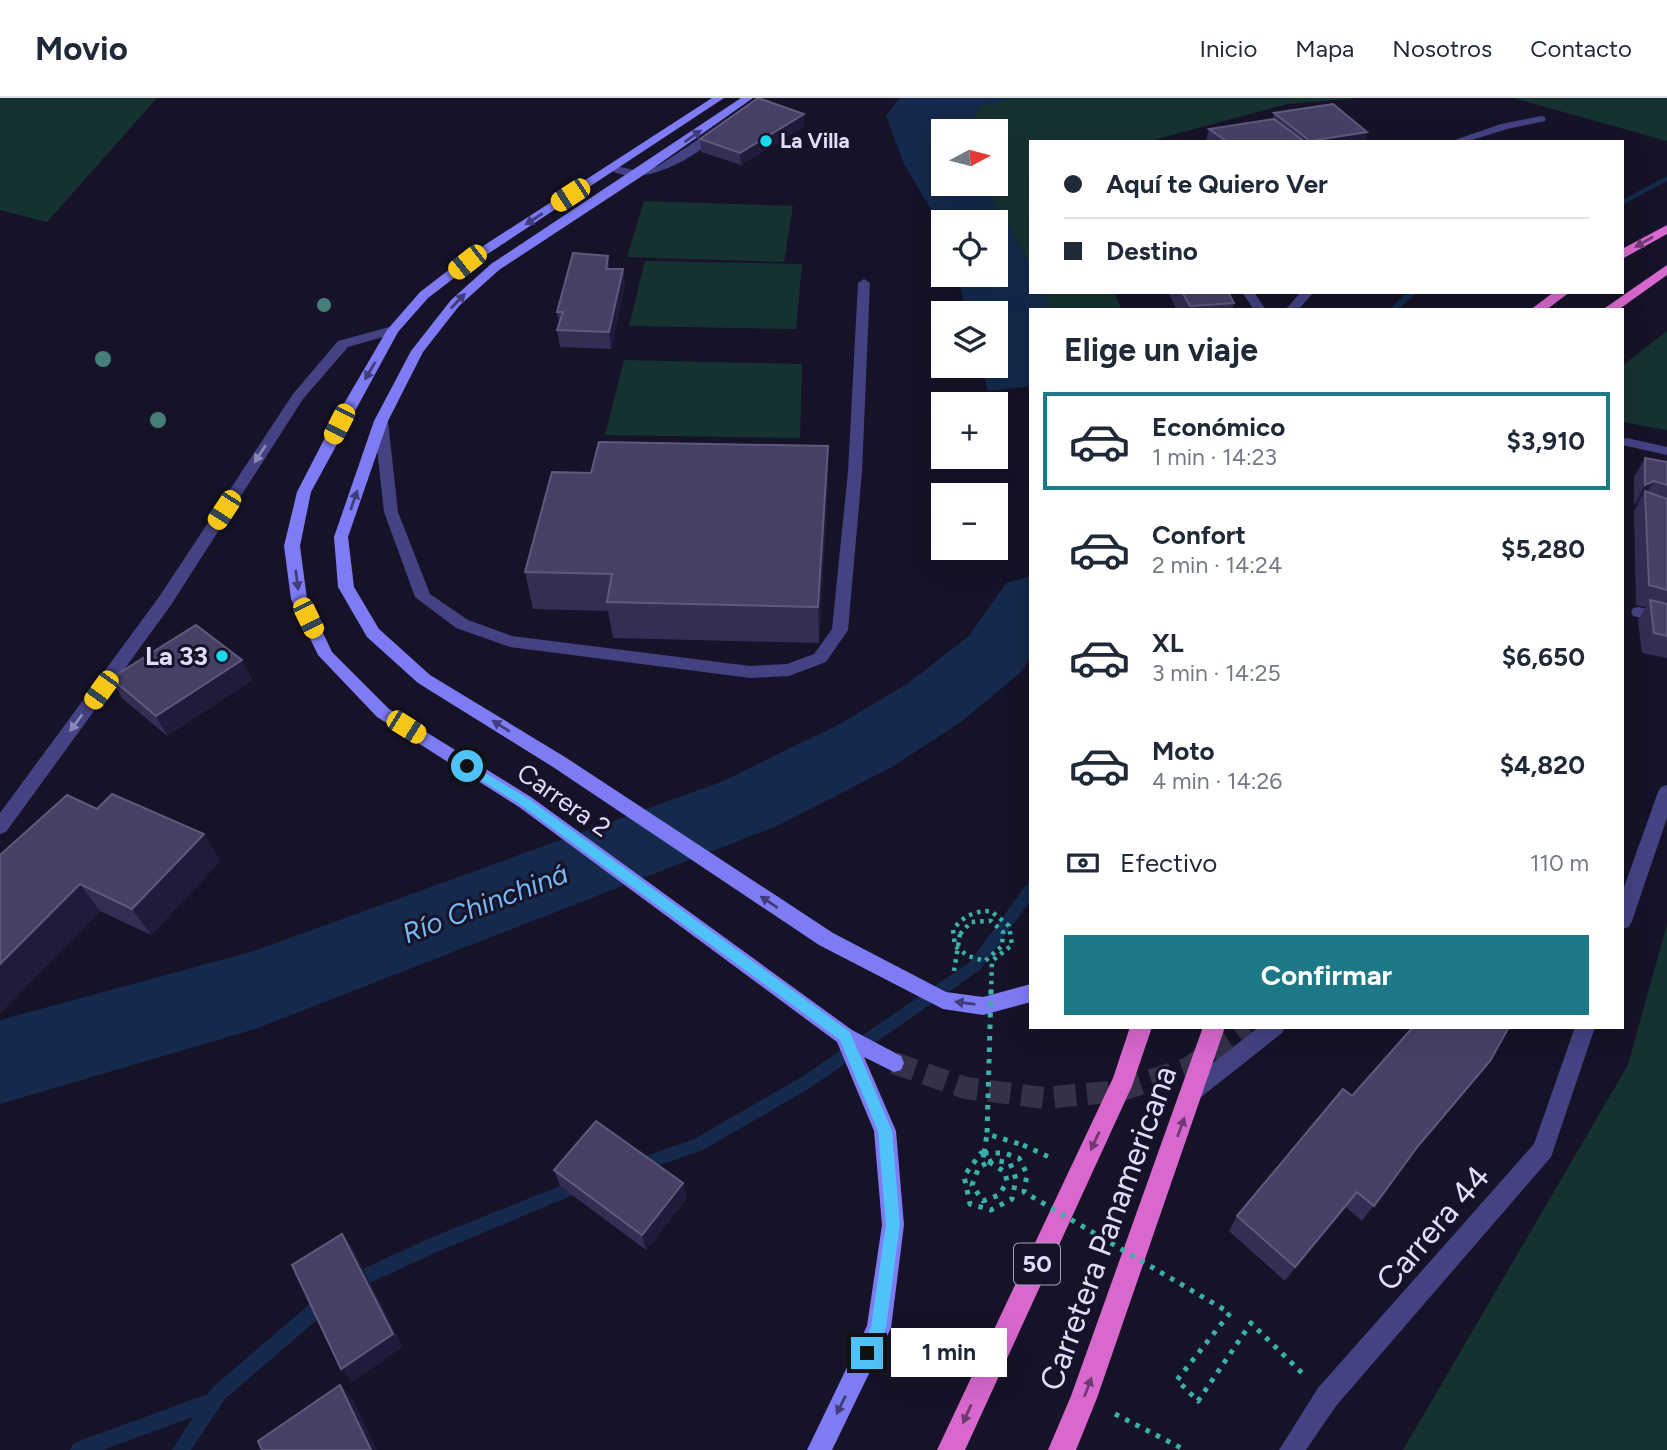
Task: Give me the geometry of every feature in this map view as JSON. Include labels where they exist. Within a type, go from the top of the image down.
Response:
[{"type":"highway","points":[[1624,254],[1667,229]]},
{"type":"highway","points":[[1612,308],[1667,269]]},
{"type":"highway","points":[[1540,308],[1560,294]]},
{"type":"highway","name":"Carretera Panamericana","points":[[951,1450],[1124,1079],[1141,1029]]},
{"type":"highway","name":"Carretera Panamericana","points":[[1062,1450],[1084,1398],[1213,1029]]},
{"type":"main road","name":"Carrera 2","points":[[719,98],[467,262],[424,295],[393,330],[304,492],[292,546],[299,599],[326,655],[383,713],[525,802],[779,985],[845,1036],[894,1063]]},
{"type":"main road","name":"Carrera 2","points":[[638,174],[495,267],[455,303],[417,351],[381,421],[341,537],[346,587],[373,633],[425,679],[559,762],[826,939],[943,1000],[984,1006],[1029,994]]},
{"type":"main road","points":[[820,1450],[879,1328],[893,1224],[885,1131],[845,1036]]},
{"type":"street","points":[[611,168],[638,174],[675,162],[753,100]]},
{"type":"street","points":[[1461,140],[1541,119]]},
{"type":"street","points":[[381,421],[391,512],[423,597],[462,624],[510,641],[750,672],[789,670],[820,658],[839,630],[855,472],[864,283]]},
{"type":"street","points":[[1293,308],[1306,294]]},
{"type":"street","points":[[0,827],[165,601],[298,397],[343,344],[393,330]]},
{"type":"street","points":[[1628,442],[1667,451]]},
{"type":"street","points":[[1639,612],[1667,619]]},
{"type":"street","points":[[1624,915],[1667,792]]},
{"type":"street","points":[[1194,1090],[1272,1029]]},
{"type":"street","name":"Carrera 44","points":[[1291,1450],[1326,1397],[1543,1150],[1584,1029]]},
{"type":"path","points":[[960,933],[971,922],[991,921],[1003,932],[1002,946],[985,961],[968,956],[955,946],[953,930],[963,916],[977,911],[991,911],[1009,926],[1012,945],[992,961],[987,1134],[985,1147],[984,1160],[994,1166],[1005,1172],[1007,1182],[999,1195],[983,1201],[972,1185],[979,1167],[986,1163],[994,1160],[1010,1163],[1016,1179],[1012,1199],[991,1210],[970,1204],[964,1176],[981,1153],[992,1153],[1003,1153],[1019,1158],[1027,1174],[1024,1192],[1230,1313],[1177,1380],[1198,1401],[1251,1323],[1326,1397]]},
{"type":"path","points":[[987,1134],[1023,1145]]},
{"type":"path","points":[[1084,1398],[1185,1450]]},
{"type":"green space","points":[[0,98],[157,98],[47,222],[0,210]]},
{"type":"green space","points":[[1011,98],[1360,98],[1287,104],[1153,140],[1029,140],[1029,265],[1008,223],[1008,210],[999,210],[991,196],[1008,196],[1008,119],[974,119],[979,107]]},
{"type":"green space","points":[[1513,98],[1667,98],[1667,141]]},
{"type":"green space","points":[[644,201],[793,206],[784,262],[627,257]]},
{"type":"green space","points":[[645,261],[802,264],[796,329],[629,326]]},
{"type":"green space","points":[[1043,294],[1115,294],[1121,308],[1050,308]]},
{"type":"green space","points":[[1667,331],[1667,430],[1624,422],[1624,364]]},
{"type":"green space","points":[[624,360],[802,364],[800,438],[605,435]]},
{"type":"green space","points":[[1667,924],[1667,1450],[1403,1450],[1628,1065]]},
{"type":"water","points":[[899,98],[1011,98],[979,107],[974,119],[931,119],[931,196],[991,196],[999,210],[931,210],[904,164],[886,116]]},
{"type":"water","points":[[1008,223],[1029,265],[1029,294],[1043,294],[1050,308],[1029,308],[1029,386],[988,391],[984,378],[1008,378],[1008,301],[964,301],[960,287],[1008,287]]},
{"type":"building","points":[[758,98],[804,114],[740,153],[700,139]]},
{"type":"building","points":[[1333,104],[1367,132],[1309,140],[1274,113]]},
{"type":"building","points":[[1274,119],[1302,140],[1225,140],[1209,129]]},
{"type":"building","points":[[573,253],[608,256],[606,269],[623,269],[609,332],[557,330],[563,312],[557,312]]},
{"type":"building","points":[[1183,294],[1229,294],[1234,303],[1190,306]]},
{"type":"building","points":[[599,442],[828,446],[818,607],[607,602],[612,574],[525,572],[552,472],[591,473]]},
{"type":"building","points":[[1645,458],[1667,462],[1667,485],[1654,481],[1645,485]]},
{"type":"building","points":[[1645,491],[1667,499],[1667,590],[1649,585]]},
{"type":"building","points":[[1650,600],[1667,604],[1667,636],[1654,633]]},
{"type":"building","points":[[196,625],[242,660],[156,716],[111,678]]},
{"type":"building","points":[[112,794],[204,834],[132,909],[80,884],[0,964],[0,855],[67,795],[97,809]]},
{"type":"building","points":[[1411,1029],[1508,1029],[1490,1061],[1418,1146],[1374,1206],[1357,1192],[1295,1267],[1237,1216],[1343,1089],[1352,1096]]},
{"type":"building","points":[[596,1121],[683,1183],[642,1235],[554,1170]]},
{"type":"building","points":[[342,1234],[393,1334],[341,1369],[292,1265]]},
{"type":"building","points":[[340,1385],[371,1450],[262,1450],[258,1441]]},
{"type":"waterway","points":[[1624,202],[1667,178]]},
{"type":"waterway","points":[[1394,308],[1411,294]]},
{"type":"waterway","name":"Río Chinchiná","points":[[0,1062],[255,990],[749,804],[865,746],[934,703],[995,654],[1029,603]]},
{"type":"waterway","points":[[637,1166],[698,1145],[805,1083],[975,966],[1029,892]]},
{"type":"waterway","points":[[352,1283],[431,1246],[580,1185]]},
{"type":"waterway","points":[[181,1450],[219,1393],[326,1301]]},
{"type":"waterway","points":[[79,1450],[213,1401]]},
{"type":"tunnel","points":[[894,1063],[966,1088],[1044,1098],[1119,1091],[1188,1068],[1245,1029]]},
{"type":"place","name":"La Villa","points":[[766,141]]},
{"type":"place","name":"La 33","points":[[222,656]]},
{"type":"route","points":[[467,766],[525,802],[779,985],[845,1036],[885,1131],[893,1224],[879,1328],[867,1353]]}]
